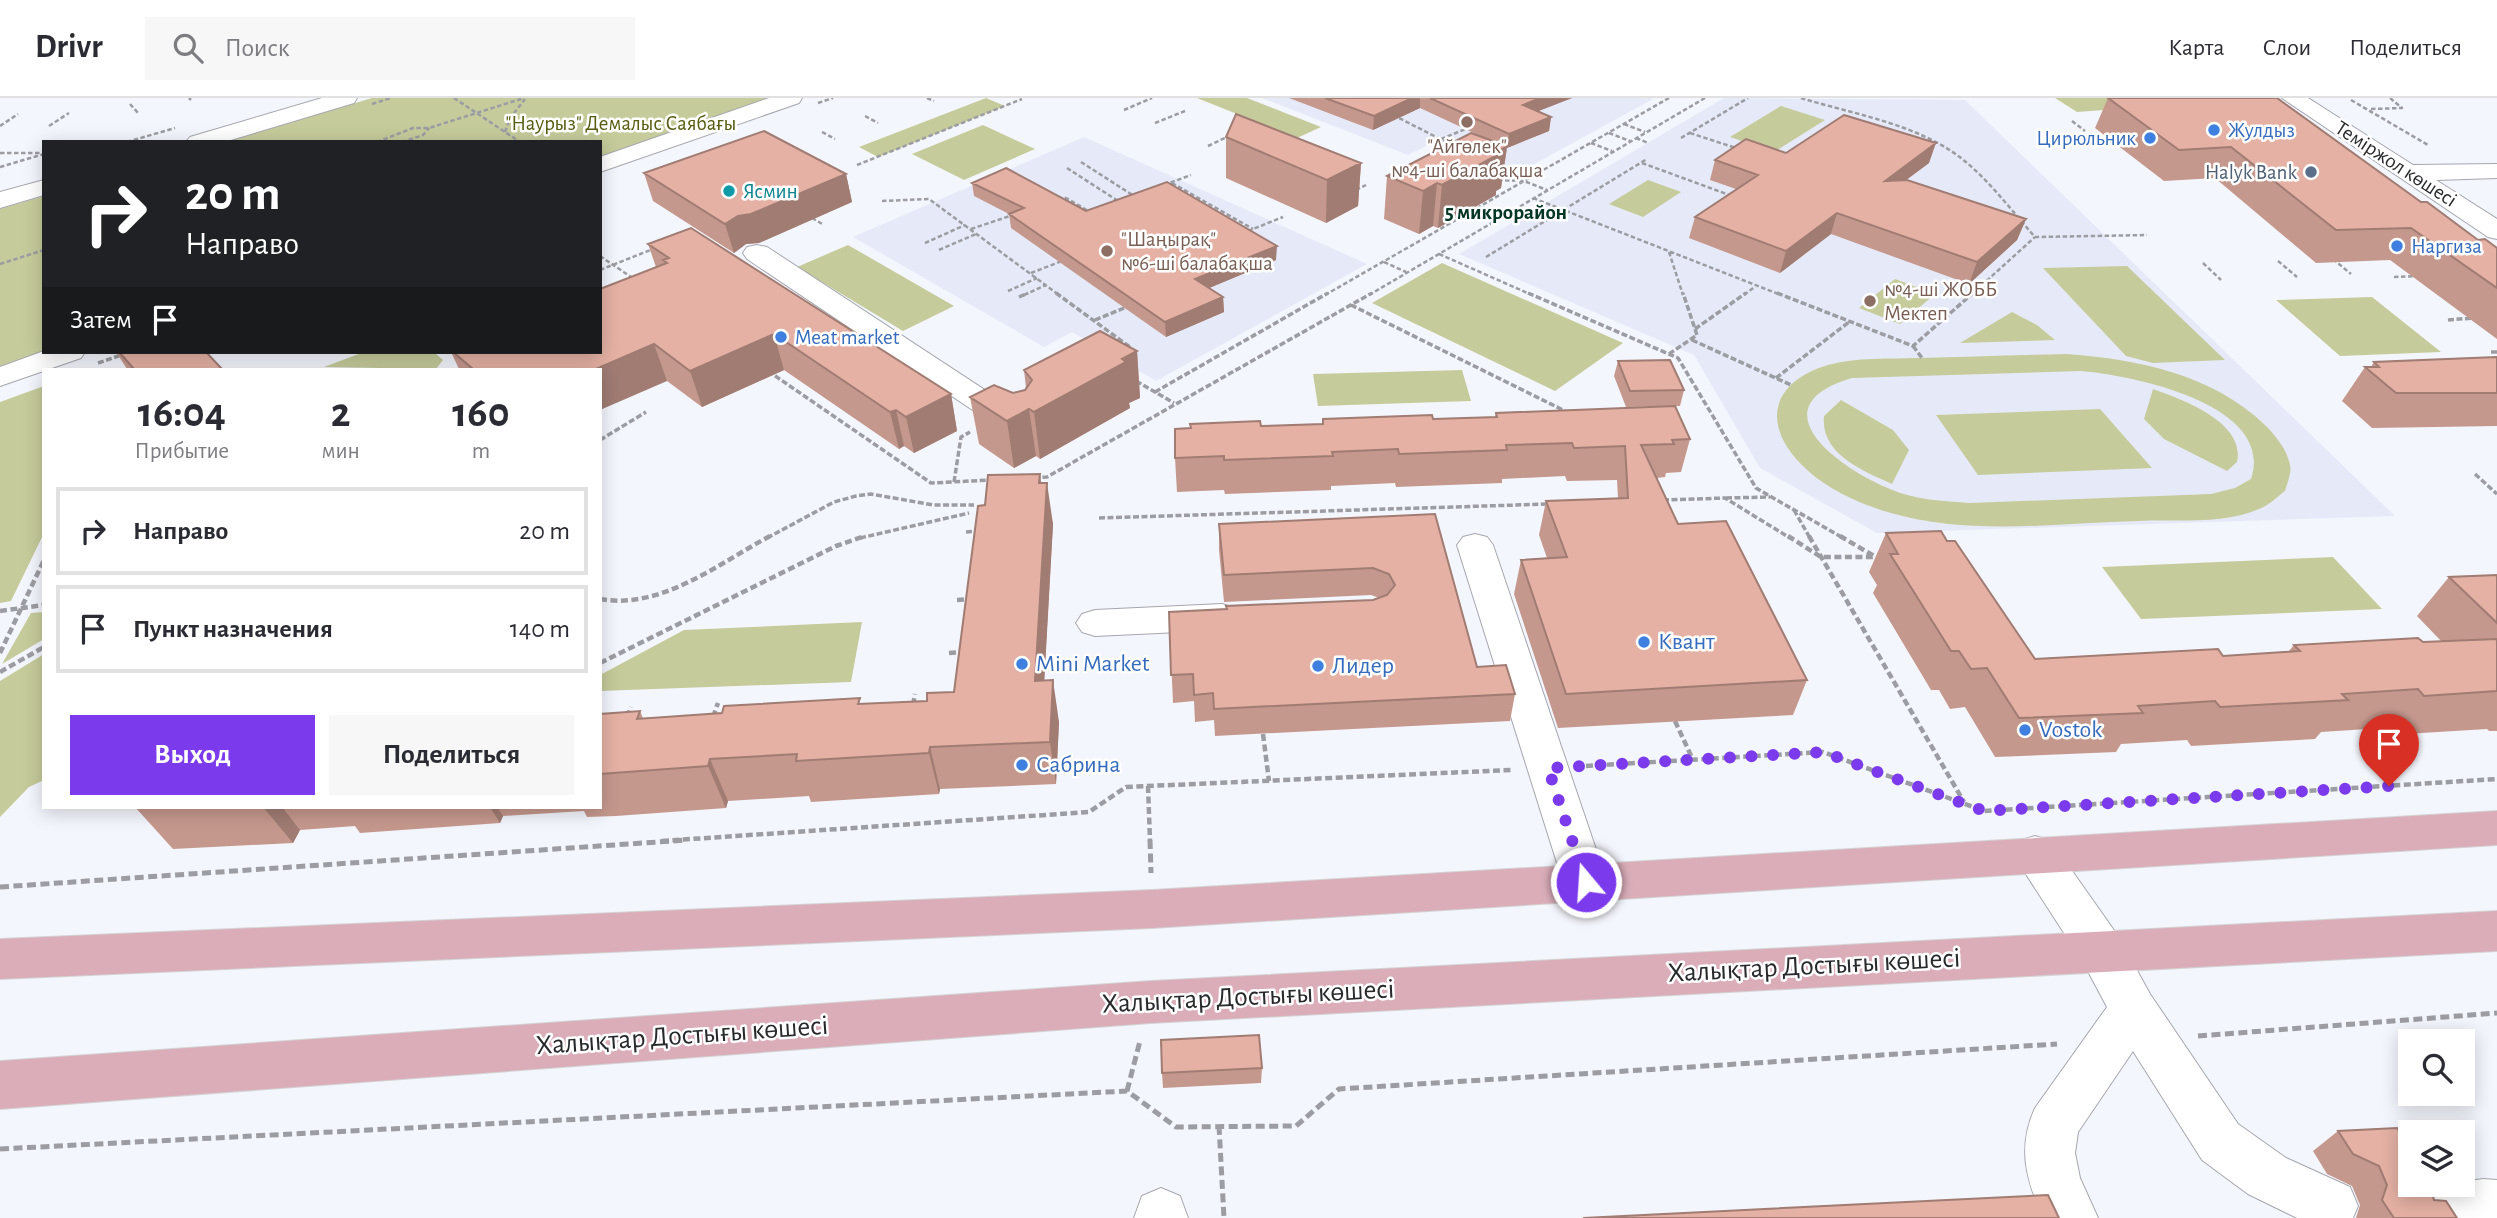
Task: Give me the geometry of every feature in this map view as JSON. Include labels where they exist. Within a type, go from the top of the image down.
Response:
[{"type":"main road","points":[[0,959],[1152,908],[2497,828]]},
{"type":"main road","name":"Халықтар Достығы көшесі","points":[[0,1085],[1151,1002],[2497,931]]},
{"type":"street","points":[[205,140],[346,98]]},
{"type":"street","points":[[602,164],[791,98]]},
{"type":"street","name":"Теміржол көшесі","points":[[2293,98],[2497,231]]},
{"type":"street","points":[[2410,173],[2497,170]]},
{"type":"street","points":[[0,200],[42,188]]},
{"type":"street","points":[[757,253],[1020,427]]},
{"type":"street","points":[[0,377],[82,358]]},
{"type":"street","points":[[1475,545],[1586,882]]},
{"type":"street","points":[[1096,623],[1252,616]]},
{"type":"street","points":[[2035,854],[2101,950],[2132,1030],[2220,1142],[2267,1176],[2331,1206]]},
{"type":"street","points":[[2071,1218],[2054,1182],[2049,1153],[2053,1125],[2132,1030]]},
{"type":"street","points":[[2433,1213],[2483,1206],[2497,1207]]},
{"type":"path","points":[[454,98],[517,140]]},
{"type":"path","points":[[382,140],[413,128],[429,128],[525,98]]},
{"type":"path","points":[[505,132],[515,110],[525,98]]},
{"type":"path","points":[[927,98],[934,102]]},
{"type":"path","points":[[1124,110],[1152,98]]},
{"type":"path","points":[[1155,392],[1669,98]]},
{"type":"path","points":[[1020,479],[1047,477],[1175,404],[1207,389],[1705,98]]},
{"type":"path","points":[[1681,138],[1748,98]]},
{"type":"path","points":[[1801,98],[1903,130],[1947,148],[1964,162],[2035,237]]},
{"type":"path","points":[[2347,98],[2469,171]]},
{"type":"path","points":[[2368,109],[2402,108],[2390,98]]},
{"type":"path","points":[[857,165],[1022,99]]},
{"type":"path","points":[[130,104],[139,114]]},
{"type":"path","points":[[1155,123],[1185,111]]},
{"type":"path","points":[[49,126],[69,113]]},
{"type":"path","points":[[0,126],[18,114]]},
{"type":"path","points":[[1390,114],[1464,151]]},
{"type":"path","points":[[864,116],[878,123]]},
{"type":"path","points":[[2072,121],[2085,131]]},
{"type":"path","points":[[1440,139],[1477,124]]},
{"type":"path","points":[[1623,124],[1646,132]]},
{"type":"path","points":[[408,140],[424,135],[429,128]]},
{"type":"path","points":[[822,132],[835,139]]},
{"type":"path","points":[[1208,146],[1238,132]]},
{"type":"path","points":[[1608,133],[1631,141]]},
{"type":"path","points":[[1690,133],[1751,154]]},
{"type":"path","points":[[1636,138],[1648,143]]},
{"type":"path","points":[[1590,143],[1614,151]]},
{"type":"path","points":[[0,153],[42,154]]},
{"type":"path","points":[[0,167],[42,155]]},
{"type":"path","points":[[1486,257],[1647,159]]},
{"type":"path","points":[[1081,162],[1134,196],[1108,205]]},
{"type":"path","points":[[1641,163],[1741,199]]},
{"type":"path","points":[[1067,168],[1118,201]]},
{"type":"path","points":[[1159,187],[1191,175]]},
{"type":"path","points":[[1489,177],[1499,181],[1524,181],[1547,190]]},
{"type":"path","points":[[1171,183],[1254,229]]},
{"type":"path","points":[[1346,195],[1366,185]]},
{"type":"path","points":[[1054,202],[1066,198],[1089,212],[1099,208]]},
{"type":"path","points":[[1533,198],[1913,346],[1922,358]]},
{"type":"path","points":[[882,201],[929,199],[1130,347],[1122,351]]},
{"type":"path","points":[[970,229],[1022,212]]},
{"type":"path","points":[[1242,234],[1283,217]]},
{"type":"path","points":[[812,218],[824,225]]},
{"type":"path","points":[[925,243],[965,225]]},
{"type":"path","points":[[939,250],[977,234]]},
{"type":"path","points":[[1913,346],[2035,237],[2147,235]]},
{"type":"path","points":[[602,269],[657,248]]},
{"type":"path","points":[[0,264],[42,251]]},
{"type":"path","points":[[1668,251],[1698,335],[1669,354]]},
{"type":"path","points":[[1438,253],[1678,358],[1756,488],[1876,557]]},
{"type":"path","points":[[602,257],[639,282]]},
{"type":"path","points":[[1030,273],[1068,258]]},
{"type":"path","points":[[2332,259],[2351,274]]},
{"type":"path","points":[[2278,261],[2297,276]]},
{"type":"path","points":[[1383,262],[1406,272]]},
{"type":"path","points":[[2203,263],[2221,280]]},
{"type":"path","points":[[2394,277],[2421,276]]},
{"type":"path","points":[[1008,291],[1037,278]]},
{"type":"path","points":[[1019,297],[1046,285]]},
{"type":"path","points":[[1695,328],[1757,285]]},
{"type":"path","points":[[1094,320],[1140,302]]},
{"type":"path","points":[[1350,305],[1574,415]]},
{"type":"path","points":[[2448,320],[2477,318]]},
{"type":"path","points":[[1776,378],[1850,321]]},
{"type":"path","points":[[1691,339],[1791,385]]},
{"type":"path","points":[[2491,352],[2497,352]]},
{"type":"path","points":[[82,358],[114,354]]},
{"type":"path","points":[[762,367],[931,483],[994,480]]},
{"type":"path","points":[[1134,380],[1175,404]]},
{"type":"path","points":[[602,439],[646,412]]},
{"type":"path","points":[[954,482],[961,436],[980,426]]},
{"type":"path","points":[[2475,474],[2496,491]]},
{"type":"path","points":[[1045,488],[1047,477]]},
{"type":"path","points":[[602,599],[623,603],[648,599],[680,586],[834,502],[858,494],[876,493],[930,505],[975,505]]},
{"type":"path","points":[[1655,500],[1771,497]]},
{"type":"path","points":[[1725,498],[1821,557],[1889,556]]},
{"type":"path","points":[[1099,518],[1558,504]]},
{"type":"path","points":[[1793,509],[1965,803]]},
{"type":"path","points":[[602,662],[836,545],[882,531],[969,513]]},
{"type":"path","points":[[967,531],[980,531]]},
{"type":"path","points":[[0,653],[42,564]]},
{"type":"path","points":[[957,600],[977,599]]},
{"type":"path","points":[[0,611],[42,605]]},
{"type":"path","points":[[0,672],[42,648]]},
{"type":"path","points":[[949,653],[970,652]]},
{"type":"path","points":[[911,719],[915,694]]},
{"type":"path","points":[[711,725],[718,703]]},
{"type":"path","points":[[623,730],[631,707]]},
{"type":"path","points":[[1675,721],[1693,760]]},
{"type":"path","points":[[1263,734],[1269,781]]},
{"type":"path","points":[[0,887],[1089,812],[1126,788],[1148,786],[1548,768],[1823,752],[1984,811],[2497,779]]},
{"type":"path","points":[[1148,786],[1152,908]]},
{"type":"path","points":[[1127,1091],[1151,1002]]},
{"type":"path","points":[[0,1149],[1127,1091],[1176,1127],[1296,1126],[1339,1089],[2132,1030],[2497,1013]]},
{"type":"path","points":[[1219,1126],[1224,1218]]},
{"type":"shaded area","name":"\"Айгөлек\" №4-ші балабақша","points":[[1262,98],[1653,99],[1509,178],[1428,145],[1408,155]]},
{"type":"shaded area","name":"№4-ші ЖОББ Мектеп","points":[[1724,98],[1965,100],[2395,516],[1877,533],[1760,468],[1694,355],[1459,254]]},
{"type":"shaded area","name":"\"Шаңырақ\" №6-ші балабақша","points":[[1084,137],[1367,264],[1156,381],[1072,332],[1044,347],[853,237]]},
{"type":"green space","name":"\"Наурыз\" Демалыс Саябағы","points":[[372,98],[770,98],[602,156],[602,140],[233,140]]},
{"type":"green space","points":[[986,98],[1005,106],[878,157],[859,147]]},
{"type":"green space","points":[[1197,98],[1247,98],[1321,127],[1297,138]]},
{"type":"green space","points":[[2055,98],[2131,98],[2146,107],[2077,112]]},
{"type":"green space","points":[[1781,106],[1825,120],[1774,152],[1730,137]]},
{"type":"green space","points":[[983,125],[1035,149],[964,180],[912,154]]},
{"type":"green space","points":[[1648,180],[1681,192],[1643,217],[1609,204]]},
{"type":"green space","points":[[42,197],[42,352],[0,367],[0,209]]},
{"type":"green space","points":[[848,245],[954,306],[903,331],[797,267]]},
{"type":"green space","points":[[1442,263],[1623,343],[1555,391],[1372,303]]},
{"type":"green space","points":[[2127,266],[2225,360],[2153,363],[2126,356],[2043,268]]},
{"type":"green space","points":[[1895,279],[1935,294],[1900,324],[1859,308]]},
{"type":"green space","points":[[2372,297],[2441,352],[2340,356],[2276,300]]},
{"type":"green space","points":[[2012,312],[2037,325],[2055,340],[1960,343]]},
{"type":"green space","points":[[359,354],[436,354],[443,360],[437,368],[324,367]]},
{"type":"green space","points":[[2066,354],[2146,365],[2197,381],[2222,393],[2265,425],[2280,443],[2290,468],[2285,491],[2259,509],[2215,519],[2014,526],[1952,524],[1891,513],[1857,501],[1807,470],[1782,438],[1778,408],[1783,395],[1793,383],[1808,373],[1828,365],[1873,359]],"holes":[[[2081,371],[2163,387],[2194,398],[2221,413],[2242,431],[2253,453],[2251,479],[2235,488],[2211,494],[1970,503],[1929,499],[1890,489],[1849,467],[1815,437],[1808,421],[1810,405],[1823,390],[1852,378]]]},
{"type":"green space","points":[[1462,370],[1471,401],[1318,406],[1313,374]]},
{"type":"green space","points":[[42,387],[42,537],[11,601],[0,603],[0,402]]},
{"type":"green space","points":[[2153,389],[2194,406],[2222,424],[2232,435],[2237,448],[2237,462],[2227,471],[2164,439],[2144,419]]},
{"type":"green space","points":[[1841,400],[1893,430],[1909,450],[1892,484],[1857,467],[1836,451],[1829,441],[1824,416]]},
{"type":"green space","points":[[2100,409],[2152,468],[1978,475],[1936,415]]},
{"type":"green space","points":[[2333,557],[2382,609],[2141,619],[2102,567]]},
{"type":"green space","points":[[42,612],[42,640],[2,664],[31,613]]},
{"type":"green space","points":[[862,622],[851,682],[602,691],[602,674],[684,630]]},
{"type":"green space","points":[[42,655],[42,781],[29,787],[0,817],[0,681]]},
{"type":"building","points":[[1325,98],[1412,98],[1374,116]]},
{"type":"building","points":[[1430,98],[1540,98],[1523,105],[1551,117],[1509,134]]},
{"type":"building","points":[[2108,98],[2277,98],[2421,202],[2427,202],[2478,240],[2485,239],[2497,248],[2497,288],[2411,228],[2336,230],[2231,147],[2179,150]]},
{"type":"building","points":[[1236,114],[1361,163],[1327,180],[1226,137]]},
{"type":"building","points":[[1844,115],[1936,143],[1885,181],[1907,180],[2026,219],[1977,262],[1837,213],[1786,251],[1695,217],[1758,175],[1715,160],[1746,139],[1786,153]]},
{"type":"building","points":[[764,131],[846,174],[751,214],[738,216],[725,224],[644,173]]},
{"type":"building","points":[[1471,133],[1507,146],[1497,152],[1501,153],[1442,185],[1437,183],[1423,191],[1387,176]]},
{"type":"building","points":[[1006,168],[1086,211],[1167,182],[1277,246],[1195,279],[1223,297],[1165,322],[1009,214],[1024,208],[972,183]]},
{"type":"building","points":[[691,228],[951,394],[906,417],[896,410],[890,412],[774,334],[690,371],[654,344],[598,368],[472,368],[455,354],[602,354],[602,288],[667,263],[663,260],[669,258],[648,244]]},
{"type":"building","points":[[1100,331],[1137,351],[1122,359],[1126,362],[1034,412],[1029,409],[1007,421],[970,397],[994,385],[1013,393],[1025,390],[1032,380],[1024,370]]},
{"type":"building","points":[[121,354],[208,354],[221,368],[133,368]]},
{"type":"building","points":[[2497,357],[2497,393],[2396,393],[2365,367],[2379,367],[2374,362]]},
{"type":"building","points":[[1670,360],[1684,390],[1630,391],[1618,361]]},
{"type":"building","points":[[1675,406],[1690,439],[1672,440],[1674,444],[1641,445],[1678,524],[1726,521],[1807,680],[1566,694],[1521,560],[1567,557],[1546,501],[1628,498],[1625,446],[1574,448],[1572,443],[1506,445],[1507,450],[1399,454],[1398,449],[1332,452],[1333,456],[1224,460],[1224,456],[1175,458],[1175,429],[1191,428],[1190,424],[1260,421],[1261,426],[1323,424],[1323,419],[1432,415],[1433,419],[1497,417],[1496,413]]},
{"type":"building","points":[[1040,474],[1039,483],[1047,483],[1035,681],[1053,680],[1050,742],[930,747],[929,753],[796,761],[797,754],[710,759],[708,766],[602,774],[602,714],[640,711],[637,719],[722,713],[724,706],[860,698],[858,704],[927,701],[927,693],[954,692],[978,506],[985,505],[988,475]]},
{"type":"building","points":[[1435,514],[1477,667],[1506,665],[1515,694],[1214,709],[1213,693],[1194,695],[1193,674],[1171,675],[1169,612],[1227,609],[1226,606],[1373,600],[1387,595],[1395,585],[1389,574],[1373,568],[1224,575],[1219,524]]},
{"type":"building","points":[[1941,531],[1947,541],[1955,541],[2035,659],[2218,649],[2223,656],[2300,651],[2294,645],[2418,638],[2423,642],[2497,639],[2497,691],[2424,696],[2418,689],[2342,694],[2348,700],[2220,707],[2215,701],[2138,706],[2143,713],[2019,718],[1987,668],[1971,669],[1959,651],[1951,651],[1890,554],[1898,554],[1886,533]]},
{"type":"building","points":[[2497,575],[2497,623],[2449,577]]},
{"type":"building","points":[[1259,1035],[1262,1068],[1162,1073],[1161,1040]]},
{"type":"building","points":[[2397,1128],[2398,1197],[2433,1197],[2434,1200],[2446,1201],[2457,1218],[2394,1218],[2382,1200],[2387,1185],[2379,1166],[2353,1154],[2338,1131]]},
{"type":"building","points":[[2048,1195],[2059,1218],[1583,1218]]},
{"type":"place","name":"\"Айгөлек\" №4-ші балабақша","points":[[1467,122]]},
{"type":"place","name":"Жулдыз","points":[[2214,130]]},
{"type":"place","name":"Цирюльник","points":[[2150,138]]},
{"type":"place","name":"Halyk Bank","points":[[2311,172]]},
{"type":"place","name":"Ясмин","points":[[729,191]]},
{"type":"place","name":"Наргиза","points":[[2397,246]]},
{"type":"place","name":"\"Шаңырақ\" №6-ші балабақша","points":[[1107,251]]},
{"type":"place","name":"№4-ші ЖОББ Мектеп","points":[[1870,301]]},
{"type":"place","name":"Meat market","points":[[781,337]]},
{"type":"place","name":"Квант","points":[[1644,642]]},
{"type":"place","name":"Mini Market","points":[[1022,664]]},
{"type":"place","name":"Лидер","points":[[1318,666]]},
{"type":"place","name":"Vostok","points":[[2025,730]]},
{"type":"place","name":"Сабрина","points":[[1022,765]]},
{"type":"district","name":"5 микрорайон","points":[[1506,212]]},
{"type":"route","points":[[1586,882],[1548,768],[1823,752],[1984,811],[2389,786]]}]
